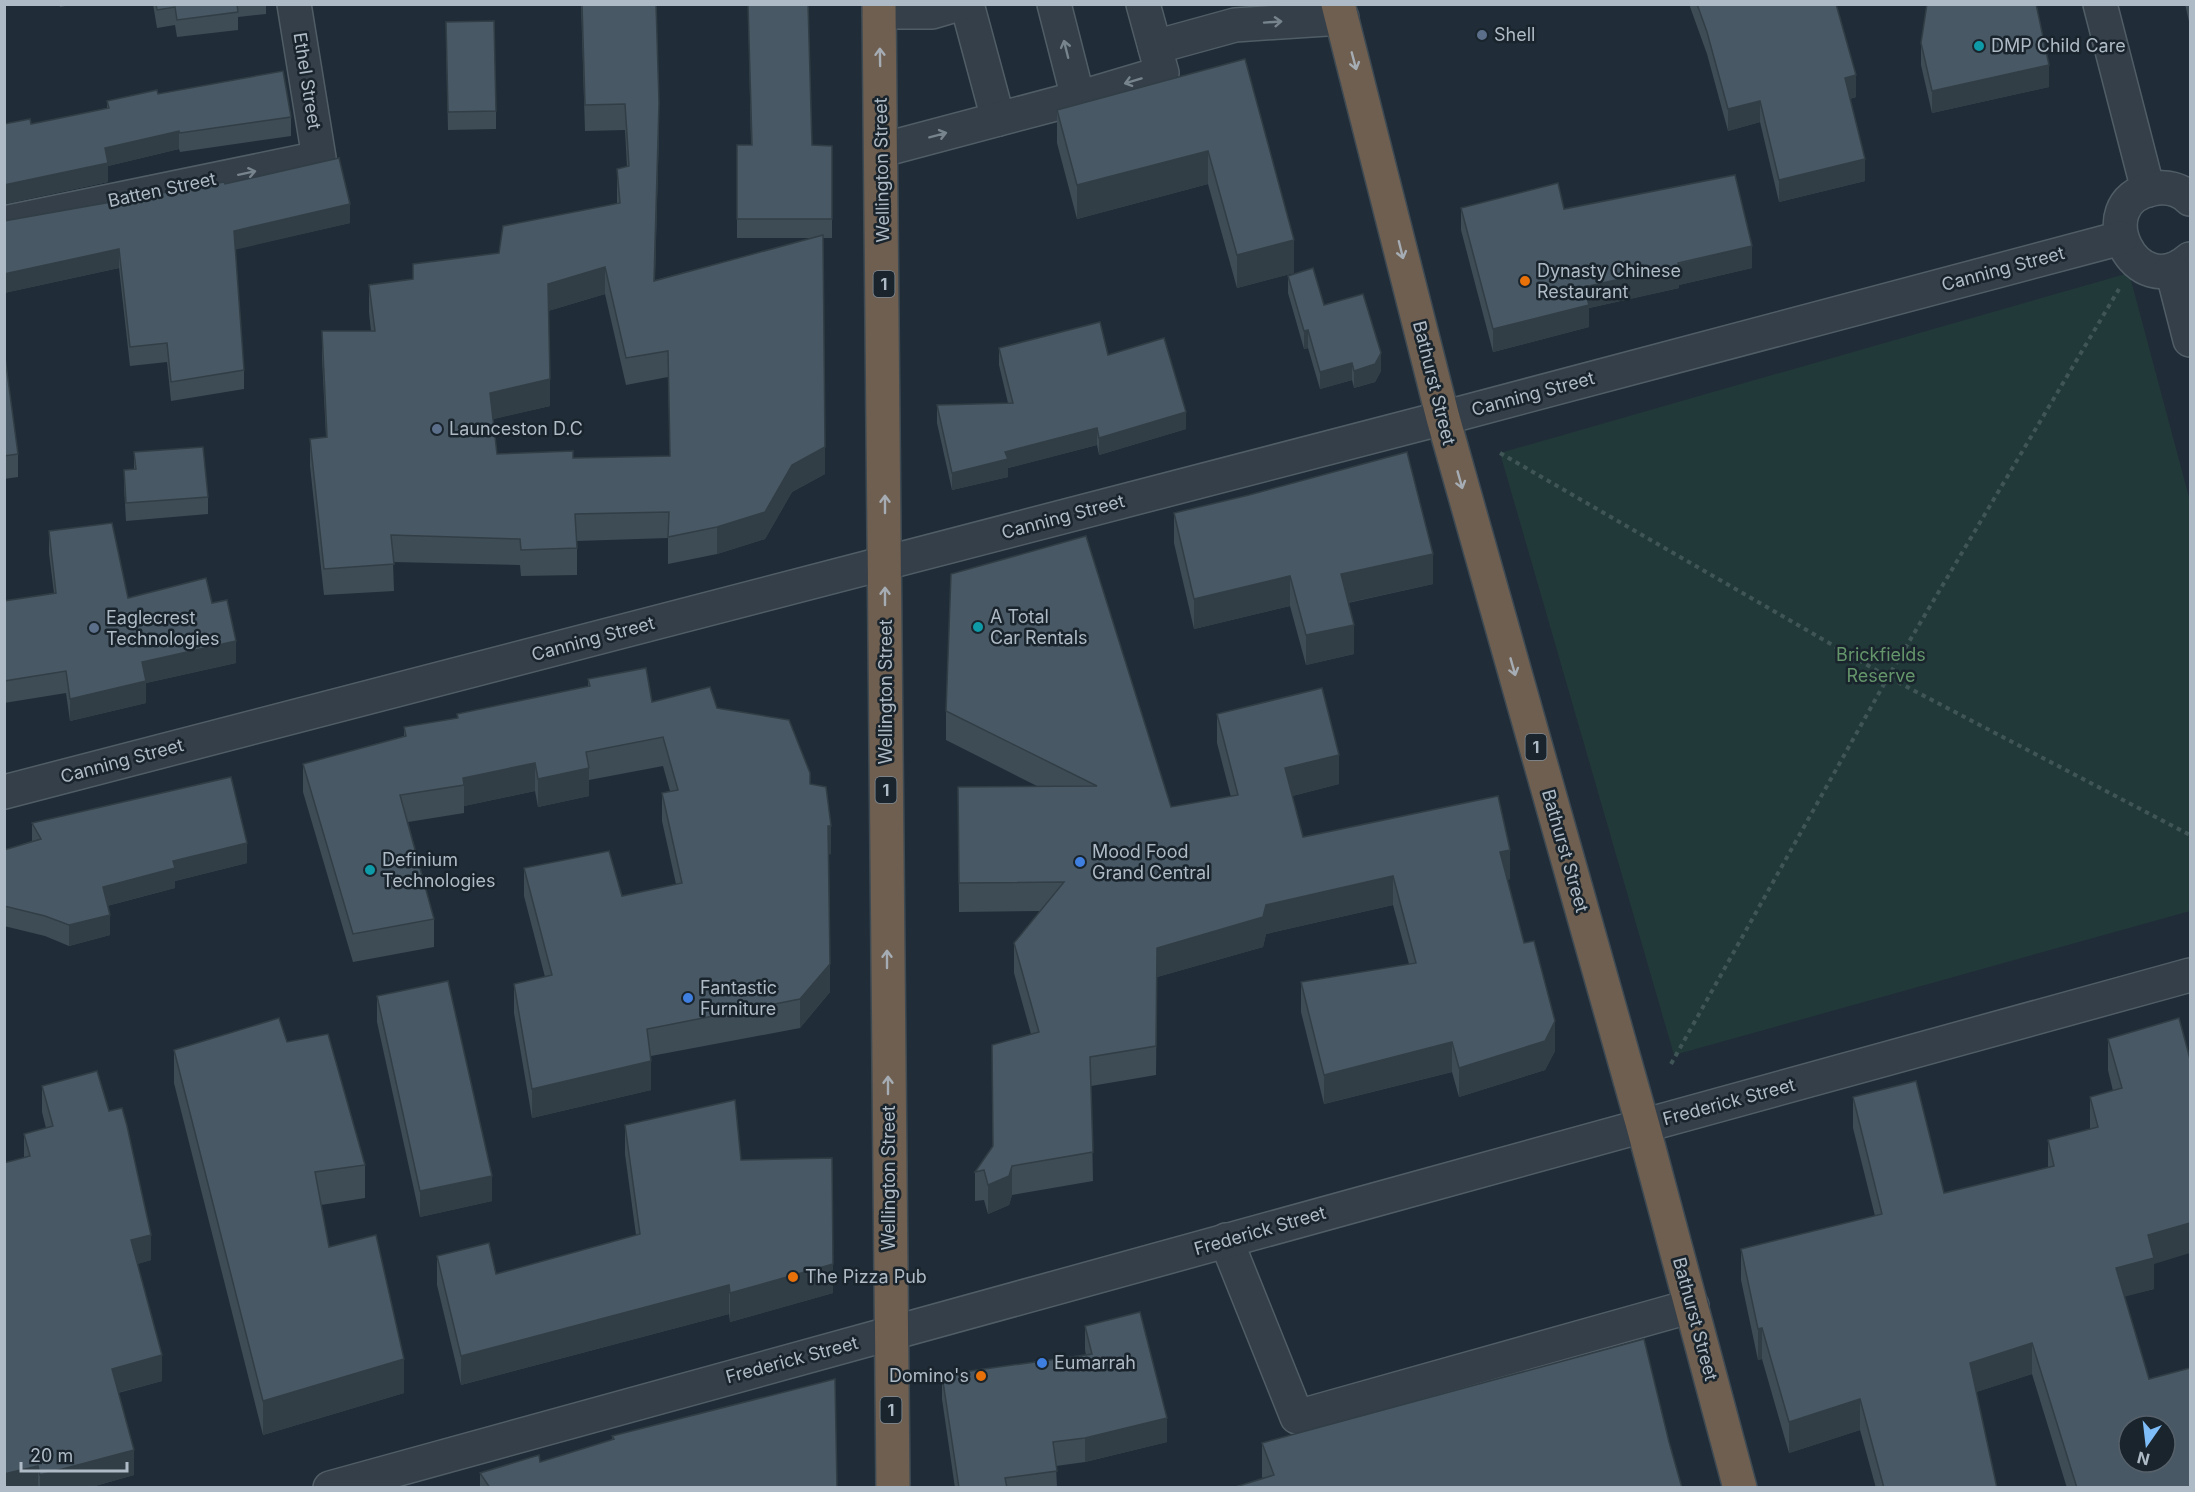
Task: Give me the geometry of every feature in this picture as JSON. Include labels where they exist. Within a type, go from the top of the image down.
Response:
[{"type":"highway","name":"Wellington Street","points":[[879,8],[893,1488]]},
{"type":"highway","name":"Bathurst Street","points":[[1340,11],[1443,418],[1643,1126],[1740,1488]]},
{"type":"street","name":"Ethel Street","points":[[294,4],[320,158]]},
{"type":"street","points":[[879,8],[932,12],[959,4]]},
{"type":"street","points":[[967,4],[998,119]]},
{"type":"street","points":[[1054,4],[1078,98]]},
{"type":"street","points":[[882,150],[1078,98],[1162,73],[1143,4]]},
{"type":"street","points":[[2100,4],[2148,190]]},
{"type":"street","points":[[1155,47],[1233,15],[1340,11]]},
{"type":"street","name":"Batten Street","points":[[4,223],[320,158]]},
{"type":"street","points":[[2190,198],[2176,189],[2162,187],[2137,195],[2122,214],[2121,238],[2134,261],[2159,271],[2181,265],[2190,340]]},
{"type":"street","name":"Canning Street","points":[[4,792],[1443,418],[2121,238]]},
{"type":"street","name":"Frederick Street","points":[[330,1488],[2190,975]]},
{"type":"street","points":[[1226,1240],[1297,1417],[1692,1306]]},
{"type":"path","points":[[1671,1064],[1888,677],[2121,286]]},
{"type":"path","points":[[1500,453],[1888,677],[2190,835]]},
{"type":"green space","name":"Brickfields Reserve","points":[[2129,273],[2190,501],[2190,911],[1674,1055],[1500,453]]},
{"type":"building","points":[[156,4],[237,4],[238,12],[177,20],[175,7],[157,10]]},
{"type":"building","points":[[582,4],[656,4],[659,103],[654,281],[823,235],[825,447],[792,465],[765,512],[717,527],[668,537],[669,512],[575,514],[577,548],[521,550],[520,539],[391,535],[394,564],[324,569],[310,439],[327,437],[322,331],[375,331],[369,285],[413,279],[413,264],[499,253],[503,226],[620,203],[617,169],[629,166],[625,104],[585,105]],"holes":[[[605,267],[626,358],[668,351],[670,456],[573,458],[573,451],[497,454],[490,393],[550,379],[548,284]]]},
{"type":"building","points":[[748,4],[808,4],[812,145],[832,146],[832,219],[737,219],[737,145],[752,145]]},
{"type":"building","points":[[1697,4],[1836,4],[1856,75],[1845,78],[1865,159],[1779,180],[1760,101],[1728,109]]},
{"type":"building","name":"DMP Child Care","points":[[1927,4],[2036,4],[2049,65],[1932,91],[1921,43]]},
{"type":"building","points":[[494,21],[496,111],[448,112],[446,22]]},
{"type":"building","points":[[1245,59],[1294,240],[1237,255],[1208,151],[1077,185],[1057,110]]},
{"type":"building","points":[[283,71],[291,117],[180,133],[179,131],[105,148],[108,163],[4,185],[4,124],[30,119],[31,124],[109,108],[107,101],[157,90],[158,94]]},
{"type":"building","points":[[339,158],[350,204],[234,231],[244,370],[171,382],[167,343],[130,347],[119,249],[4,274],[4,221],[224,182],[225,184]]},
{"type":"building","points":[[1735,175],[1752,246],[1678,263],[1679,266],[1584,287],[1589,305],[1493,329],[1461,208],[1558,183],[1564,209]]},
{"type":"building","points":[[1313,268],[1324,305],[1363,294],[1381,353],[1375,364],[1354,371],[1352,363],[1320,372],[1308,330],[1304,331],[1288,276]]},
{"type":"building","points":[[1100,322],[1108,355],[1164,338],[1186,412],[1099,438],[1097,428],[1005,452],[1008,459],[952,473],[937,405],[1013,403],[999,348]]},
{"type":"building","points":[[4,350],[18,454],[4,456]]},
{"type":"building","points":[[203,447],[208,497],[126,503],[124,470],[136,469],[134,452]]},
{"type":"building","points":[[1407,452],[1433,554],[1341,574],[1354,625],[1306,635],[1290,576],[1194,599],[1174,513]]},
{"type":"building","points":[[112,523],[128,598],[206,578],[212,603],[227,600],[236,641],[142,662],[146,681],[70,699],[66,671],[4,681],[4,601],[56,593],[49,531]]},
{"type":"building","points":[[1086,536],[1171,807],[1238,795],[1217,714],[1322,688],[1339,755],[1285,768],[1303,837],[1498,796],[1510,850],[1500,852],[1524,943],[1534,941],[1555,1021],[1545,1041],[1459,1068],[1452,1042],[1324,1075],[1301,982],[1416,963],[1393,876],[1266,905],[1263,917],[1157,948],[1156,1046],[1090,1057],[1093,1152],[1012,1166],[1009,1176],[988,1185],[984,1170],[975,1172],[993,1146],[992,1045],[1039,1032],[1014,943],[1064,882],[959,883],[958,787],[1097,786],[946,711],[951,574]]},
{"type":"building","points":[[646,668],[652,702],[710,687],[717,708],[789,720],[810,773],[810,784],[826,787],[831,826],[828,826],[830,964],[800,999],[647,1029],[651,1061],[532,1089],[514,984],[552,975],[524,868],[609,851],[622,896],[682,883],[662,793],[678,790],[663,737],[586,752],[589,768],[538,779],[535,763],[463,778],[464,785],[400,795],[434,919],[353,934],[303,764],[406,736],[404,727],[458,718],[457,714],[590,686],[588,679]]},
{"type":"building","points":[[231,777],[247,843],[173,861],[175,868],[103,887],[110,915],[69,925],[45,916],[4,906],[4,850],[41,839],[32,823]]},
{"type":"building","points":[[448,981],[492,1176],[420,1191],[377,996]]},
{"type":"building","points":[[279,1018],[287,1042],[328,1034],[365,1165],[315,1172],[329,1247],[376,1235],[404,1359],[263,1401],[174,1050]]},
{"type":"building","points":[[2179,1018],[2190,1059],[2190,1223],[2148,1235],[2154,1258],[2116,1268],[2149,1379],[2190,1368],[2190,1488],[2077,1488],[2032,1343],[1970,1363],[1997,1488],[1884,1488],[1860,1399],[1789,1422],[1762,1328],[1758,1329],[1741,1249],[1882,1214],[1853,1097],[1916,1081],[1944,1193],[2054,1166],[2048,1140],[2098,1127],[2090,1097],[2122,1088],[2108,1039]]},
{"type":"building","points":[[97,1071],[109,1111],[122,1108],[127,1126],[151,1235],[131,1240],[162,1355],[112,1369],[134,1450],[40,1475],[38,1466],[4,1474],[4,1163],[30,1156],[24,1134],[53,1126],[42,1086]]},
{"type":"building","points":[[735,1100],[741,1160],[832,1158],[833,1264],[730,1293],[729,1285],[461,1356],[437,1256],[489,1243],[496,1274],[640,1234],[625,1125]]},
{"type":"building","points":[[1140,1312],[1167,1418],[1085,1438],[1053,1442],[1057,1471],[1005,1478],[1007,1488],[959,1488],[942,1375],[1092,1354],[1085,1326]]},
{"type":"building","points":[[1644,1339],[1682,1488],[1232,1488],[1274,1475],[1262,1443]]},
{"type":"building","points":[[835,1379],[837,1488],[490,1488],[480,1473],[539,1455],[540,1462],[614,1439],[612,1436]]},
{"type":"place","name":"Shell","points":[[1482,35]]},
{"type":"place","name":"DMP Child Care","points":[[1979,46]]},
{"type":"place","name":"Dynasty Chinese Restaurant","points":[[1525,281]]},
{"type":"place","name":"Launceston D.C","points":[[437,429]]},
{"type":"place","name":"A Total Car Rentals","points":[[978,627]]},
{"type":"place","name":"Eaglecrest Technologies","points":[[94,628]]},
{"type":"place","name":"Mood Food Grand Central","points":[[1080,862]]},
{"type":"place","name":"Definium Technologies","points":[[370,870]]},
{"type":"place","name":"Fantastic Furniture","points":[[688,998]]},
{"type":"place","name":"The Pizza Pub","points":[[793,1277]]},
{"type":"place","name":"Eumarrah","points":[[1042,1363]]},
{"type":"place","name":"Domino's","points":[[981,1376]]}]
